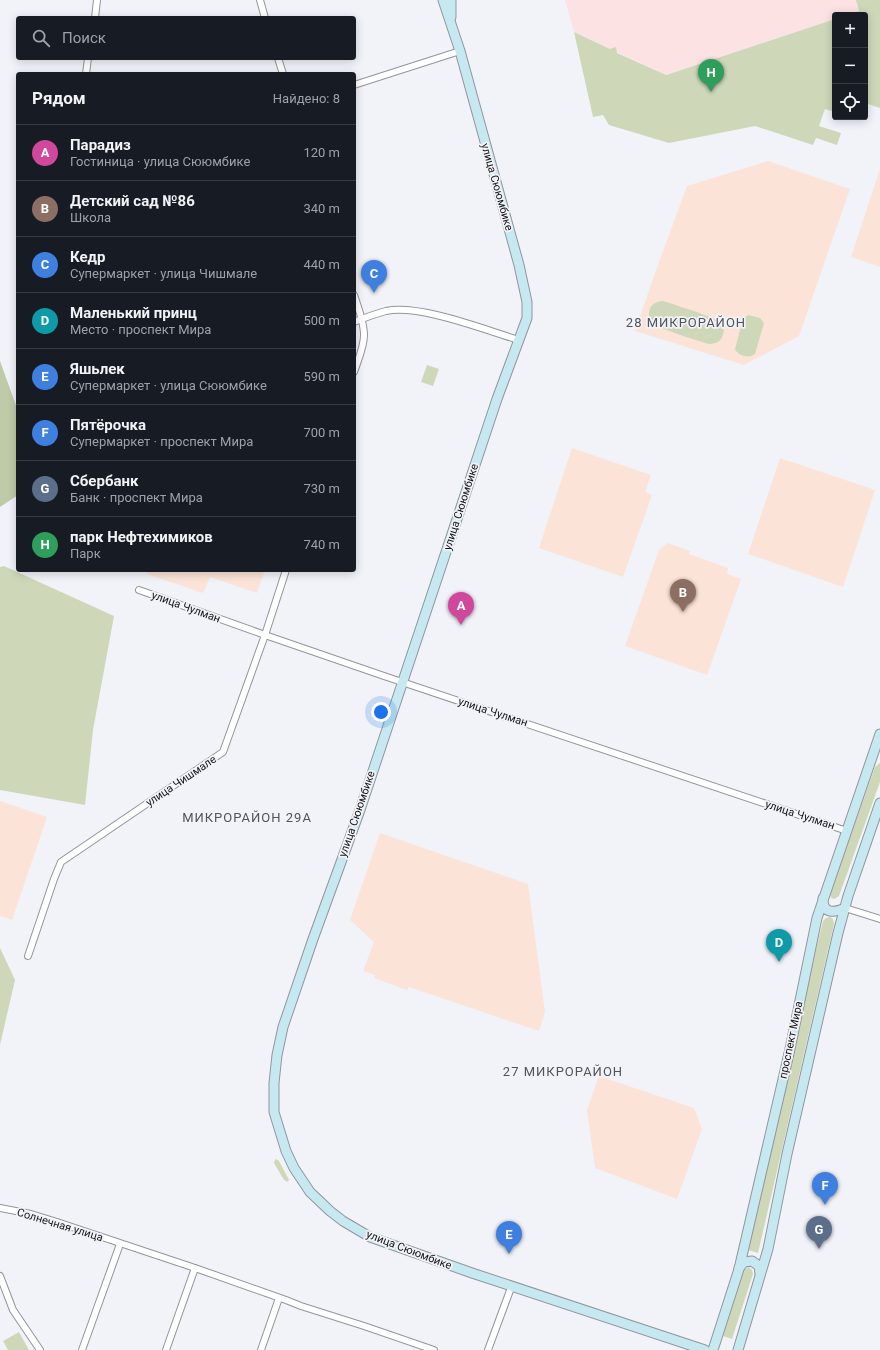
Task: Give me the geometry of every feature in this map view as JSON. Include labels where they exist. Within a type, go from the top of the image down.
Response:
[{"type":"street","points":[[95,16],[97,0]]},
{"type":"street","points":[[260,0],[264,16]]},
{"type":"street","points":[[442,0],[452,25]]},
{"type":"street","points":[[451,0],[452,25]]},
{"type":"street","name":"улица Сююмбике","points":[[452,25],[517,258],[527,302],[527,318],[497,399],[404,682],[360,810],[313,939],[282,1032],[277,1055],[274,1083],[274,1112],[286,1151],[304,1183],[317,1199],[343,1221],[370,1237],[472,1273],[705,1350]]},
{"type":"street","points":[[356,85],[460,51]]},
{"type":"street","points":[[86,72],[88,60]]},
{"type":"street","points":[[279,60],[282,72]]},
{"type":"street","points":[[356,301],[362,319],[364,335],[356,366]]},
{"type":"street","points":[[356,321],[387,311],[405,310],[423,312],[519,340]]},
{"type":"street","name":"улица Чишмале","points":[[28,956],[61,862],[223,752],[285,572]]},
{"type":"street","name":"улица Чулман","points":[[139,590],[264,635],[847,830]]},
{"type":"street","name":"проспект Мира","points":[[713,1350],[738,1269],[790,1049],[817,918],[880,734]]},
{"type":"street","points":[[870,761],[880,757]]},
{"type":"street","name":"проспект Мира","points":[[738,1350],[768,1248],[786,1154],[838,932],[880,803]]},
{"type":"street","points":[[823,898],[823,904],[829,911],[837,912],[845,908],[880,919]]},
{"type":"street","name":"Солнечная улица","points":[[0,1208],[31,1214],[195,1268],[301,1306],[434,1350]]},
{"type":"street","points":[[82,1350],[120,1244]]},
{"type":"street","points":[[738,1269],[744,1262],[752,1261],[759,1266],[760,1275]]},
{"type":"street","points":[[166,1350],[195,1268]]},
{"type":"street","points":[[0,1276],[13,1310],[40,1350]]},
{"type":"street","points":[[488,1350],[512,1285]]},
{"type":"street","points":[[261,1350],[279,1298]]},
{"type":"shaded area","points":[[565,0],[856,0],[859,11],[832,12],[832,20],[665,75],[574,32]]},
{"type":"shaded area","points":[[768,161],[850,189],[799,336],[744,365],[635,331],[687,186]]},
{"type":"shaded area","points":[[880,169],[880,267],[851,257]]},
{"type":"shaded area","points":[[572,448],[651,475],[645,492],[652,495],[623,577],[539,548]]},
{"type":"shaded area","points":[[780,458],[875,490],[843,587],[748,554]]},
{"type":"shaded area","points":[[668,543],[690,551],[689,554],[728,568],[727,574],[741,579],[707,675],[625,646],[659,550]]},
{"type":"shaded area","points":[[148,572],[264,572],[257,593],[210,577],[203,593],[147,574]]},
{"type":"shaded area","points":[[0,801],[47,817],[12,920],[0,916]]},
{"type":"shaded area","points":[[380,833],[528,884],[545,1012],[539,1031],[409,987],[407,990],[374,978],[375,975],[363,971],[374,942],[350,920]]},
{"type":"shaded area","points":[[599,1076],[694,1108],[702,1129],[677,1199],[595,1168],[587,1110]]},
{"type":"green space","points":[[856,0],[880,0],[880,108],[868,104],[868,12],[856,12],[859,11]]},
{"type":"green space","points":[[832,20],[832,111],[825,109],[819,126],[841,133],[837,145],[816,138],[813,145],[755,126],[669,143],[609,125],[603,115],[593,117],[574,32],[610,49],[616,47],[617,53],[666,75]]},
{"type":"green space","points":[[663,301],[702,314],[720,322],[724,329],[721,339],[713,344],[709,344],[680,335],[656,325],[649,316],[649,310],[651,306],[657,302]]},
{"type":"green space","points":[[748,315],[760,318],[764,323],[755,354],[753,356],[741,355],[735,349],[743,319]]},
{"type":"green space","points":[[0,361],[16,405],[16,496],[0,507]]},
{"type":"green space","points":[[427,365],[439,369],[433,386],[421,382]]},
{"type":"green space","points":[[4,566],[114,616],[93,730],[85,805],[0,790],[0,567]]},
{"type":"green space","points":[[880,763],[880,782],[839,896],[834,899],[831,898],[830,893],[875,767]]},
{"type":"green space","points":[[830,917],[833,919],[834,924],[758,1253],[748,1250],[768,1142],[823,921]]},
{"type":"green space","points":[[0,948],[15,980],[0,1045]]},
{"type":"green space","points":[[276,1159],[279,1161],[289,1180],[288,1182],[284,1180],[274,1163]]},
{"type":"green space","points":[[749,1267],[753,1274],[732,1339],[723,1336],[744,1270]]},
{"type":"green space","points":[[19,1332],[29,1350],[8,1350],[3,1341]]},
{"type":"place","name":"парк Нефтехимиков","points":[[711,92]]},
{"type":"place","name":"Кедр","points":[[374,293]]},
{"type":"place","name":"Детский сад №86","points":[[683,612]]},
{"type":"place","name":"Парадиз","points":[[461,625]]},
{"type":"place","name":"Маленький принц","points":[[779,962]]},
{"type":"place","name":"Пятёрочка","points":[[825,1205]]},
{"type":"place","name":"Сбербанк","points":[[819,1249]]},
{"type":"place","name":"Яшьлек","points":[[509,1254]]},
{"type":"district","name":"28 МИКРОРАЙОН","points":[[686,322]]},
{"type":"district","name":"МИКРОРАЙОН 29А","points":[[247,817]]},
{"type":"district","name":"27 МИКРОРАЙОН","points":[[563,1071]]}]
